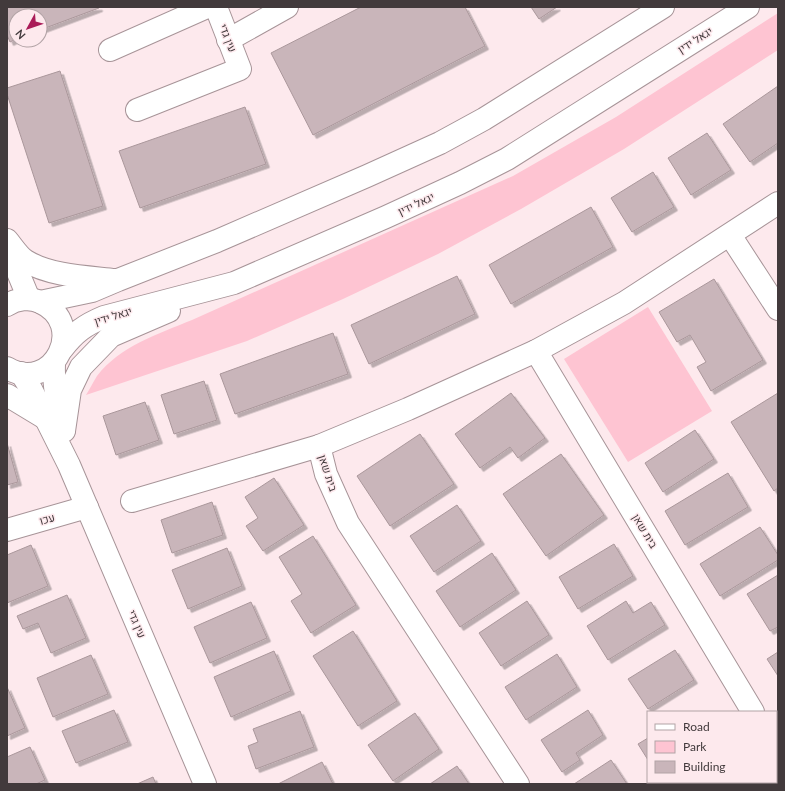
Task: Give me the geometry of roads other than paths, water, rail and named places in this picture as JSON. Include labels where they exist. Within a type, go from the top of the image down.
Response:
[{"type":"street","points":[[110,50],[165,16],[208,7]]},
{"type":"street","name":"עין גדי","points":[[138,110],[240,69],[216,7]]},
{"type":"street","points":[[228,40],[287,7]]},
{"type":"street","points":[[7,305],[20,300],[35,301],[92,291],[224,238],[440,143],[484,119],[663,7]]},
{"type":"street","name":"יגאל ידין","points":[[14,371],[33,373],[39,372],[50,366],[70,338],[89,323],[104,317],[234,283],[460,183],[500,162],[748,7]]},
{"type":"street","name":"בית שאן","points":[[132,501],[319,446],[408,409],[536,351],[624,303],[778,203]]},
{"type":"street","points":[[730,235],[778,309]]},
{"type":"street","points":[[7,240],[26,261],[47,270],[118,280]]},
{"type":"street","points":[[7,246],[35,301]]},
{"type":"street","points":[[64,431],[70,390],[80,367],[112,336],[234,283]]},
{"type":"street","name":"עין גדי","points":[[35,301],[49,306],[61,321],[63,330],[64,340],[58,356],[53,378],[58,408],[64,431],[69,465]]},
{"type":"street","name":"בית שאן","points":[[536,351],[752,711]]},
{"type":"street","name":"עין גדי","points":[[14,371],[46,418],[69,465],[205,784]]},
{"type":"street","points":[[7,395],[46,418]]},
{"type":"street","name":"בית שאן","points":[[319,446],[326,474],[348,523],[518,784]]},
{"type":"street","name":"עכו","points":[[7,530],[87,508]]}]
